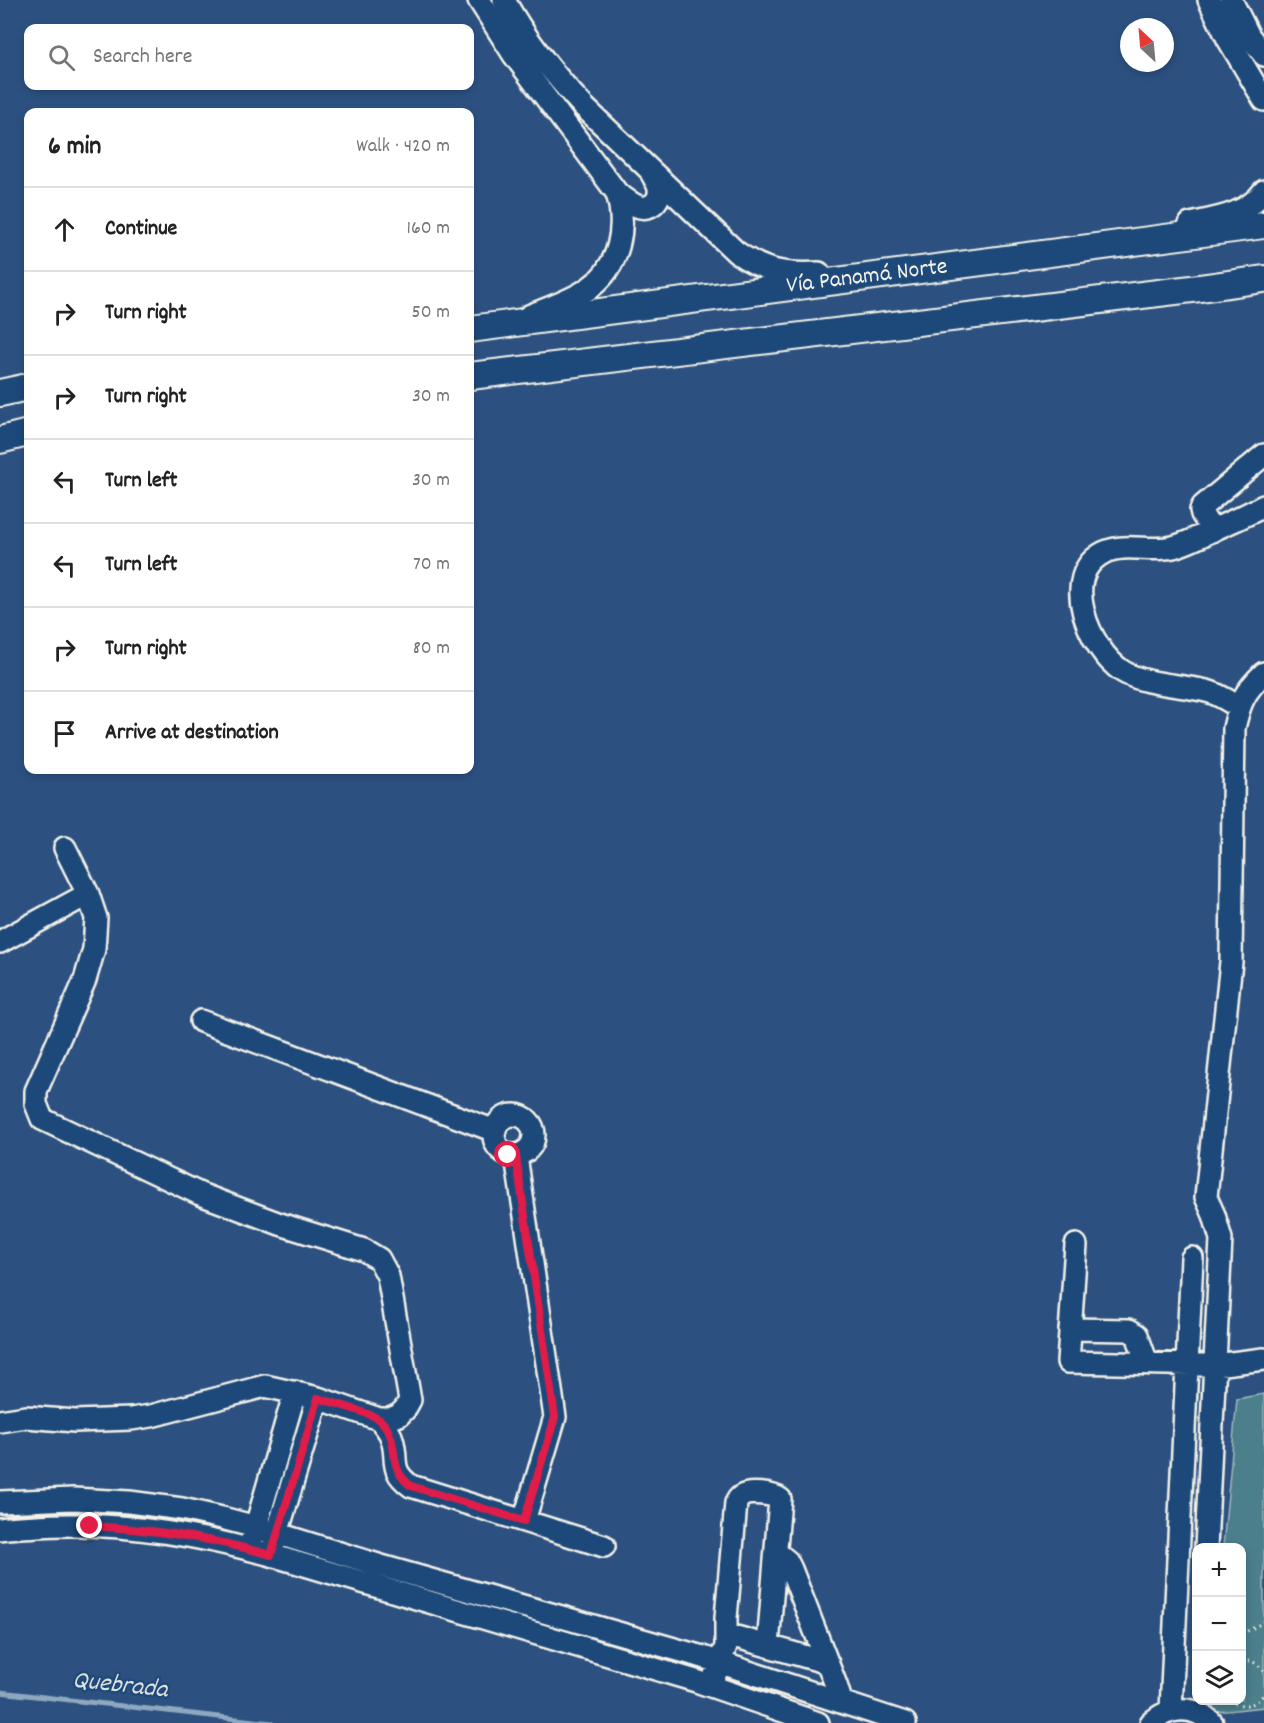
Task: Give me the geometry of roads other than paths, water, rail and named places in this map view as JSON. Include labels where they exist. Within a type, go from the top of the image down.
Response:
[{"type":"main road","name":"Vía Panamá Norte","points":[[474,328],[1264,225]]},
{"type":"main road","name":"Vía Panamá Norte","points":[[474,376],[1264,279]]},
{"type":"main road","points":[[0,393],[24,388]]},
{"type":"main road","points":[[0,440],[24,435]]},
{"type":"street","points":[[479,0],[514,55],[617,193],[640,207],[645,208],[654,204],[659,190],[650,169]]},
{"type":"street","points":[[1209,0],[1233,49],[1264,100]]},
{"type":"street","points":[[1230,0],[1249,36],[1264,55]]},
{"type":"street","points":[[496,28],[508,8],[561,83],[748,261],[762,268],[783,273],[830,273],[848,279]]},
{"type":"street","points":[[1156,239],[1174,227],[1233,215],[1252,203],[1264,191]]},
{"type":"street","points":[[508,324],[587,290],[602,276],[614,258],[622,232],[617,193]]},
{"type":"street","points":[[1212,531],[1202,514],[1203,506],[1264,455]]},
{"type":"street","points":[[1239,707],[1212,693],[1143,679],[1124,672],[1107,659],[1093,638],[1081,603],[1082,580],[1091,563],[1105,552],[1124,548],[1169,548],[1188,543],[1264,506]]},
{"type":"street","points":[[1206,1543],[1221,1239],[1206,1197],[1231,962],[1234,728],[1239,707],[1248,688],[1264,673]]},
{"type":"street","points":[[0,1421],[26,1417],[75,1420],[131,1419],[151,1416],[265,1386],[318,1398],[379,1419],[390,1419],[399,1415],[410,1400],[388,1276],[379,1259],[364,1250],[280,1224],[200,1194],[42,1119],[36,1104],[36,1092],[84,980],[94,949],[96,918],[88,894],[65,848]]},
{"type":"street","points":[[0,942],[88,894]]},
{"type":"street","points":[[201,1021],[495,1131]]},
{"type":"street","points":[[514,1115],[530,1122],[535,1138],[525,1153],[516,1156],[508,1155],[497,1146],[494,1138],[495,1131],[498,1123],[505,1117],[514,1115]]},
{"type":"street","points":[[516,1156],[555,1417],[524,1521]]},
{"type":"street","points":[[1076,1245],[1068,1362],[1215,1365],[1264,1359]]},
{"type":"street","points":[[1171,1710],[1192,1258]]},
{"type":"street","points":[[1070,1329],[1129,1330],[1137,1335],[1147,1363]]},
{"type":"street","points":[[250,1549],[295,1392]]},
{"type":"street","points":[[271,1555],[318,1398]]},
{"type":"street","points":[[379,1419],[393,1441],[396,1468],[402,1479],[411,1486],[604,1546]]},
{"type":"street","points":[[703,1683],[711,1660],[726,1646],[736,1503],[746,1494],[774,1495],[780,1499],[768,1646]]},
{"type":"street","points":[[0,1502],[73,1499],[129,1502],[182,1509],[256,1527],[378,1565],[711,1660],[905,1723]]},
{"type":"street","points":[[0,1529],[56,1525],[129,1528],[201,1538],[250,1549],[703,1683],[818,1723]]},
{"type":"street","points":[[776,1552],[787,1560],[841,1701]]},
{"type":"street","points":[[726,1626],[768,1646],[828,1663]]},
{"type":"street","points":[[1151,1723],[1158,1716],[1171,1710],[1185,1709],[1203,1712]]},
{"type":"waterway","name":"Quebrada","points":[[0,1692],[272,1723]]}]
